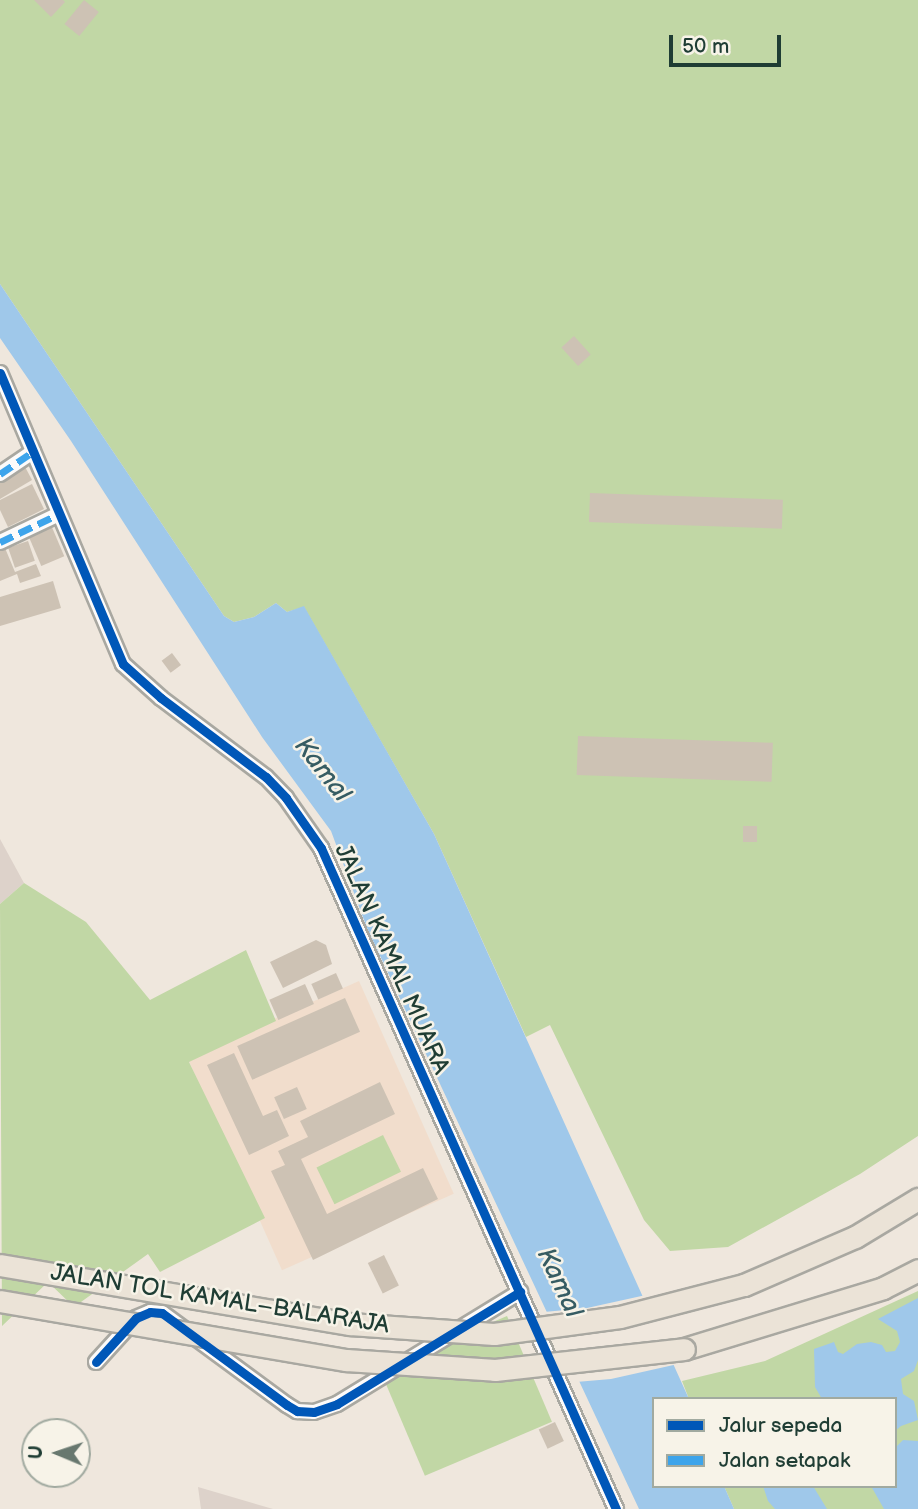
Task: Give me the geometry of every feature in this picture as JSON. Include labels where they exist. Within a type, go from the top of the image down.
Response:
[{"type":"highway","name":"JALAN TOL KAMAL–BALARAJA","points":[[0,1265],[350,1324],[494,1334],[620,1317],[744,1285],[855,1237],[918,1199]]},
{"type":"highway","name":"JALAN TOL KAMAL–BALARAJA","points":[[0,1301],[346,1360],[495,1370],[684,1349],[883,1288],[918,1270]]},
{"type":"street","name":"JALAN KAMAL MUARA","points":[[0,373],[123,664],[161,698],[266,778],[286,798],[321,848],[615,1509]]},
{"type":"street","points":[[0,474],[33,453]]},
{"type":"street","points":[[0,542],[59,514]]},
{"type":"street","points":[[96,1362],[136,1318],[150,1312],[162,1313],[287,1405],[297,1411],[314,1412],[337,1404],[520,1292]]},
{"type":"shaded area","points":[[0,839],[24,883],[0,904]]},
{"type":"shaded area","points":[[359,981],[454,1194],[282,1270],[187,1057]]},
{"type":"shaded area","points":[[198,1487],[273,1509],[201,1509]]},
{"type":"green space","points":[[0,0],[918,0],[918,1136],[860,1174],[728,1247],[670,1251],[644,1220],[550,1025],[526,1037],[434,834],[304,607],[287,612],[276,603],[254,617],[234,622],[224,616],[0,284]]},
{"type":"green space","points":[[24,883],[86,922],[150,1000],[246,950],[276,1021],[189,1062],[265,1218],[160,1272],[148,1254],[74,1307],[48,1282],[2,1326],[0,904]]},
{"type":"green space","points":[[383,1135],[401,1172],[334,1204],[316,1167]]},
{"type":"green space","points":[[918,1291],[918,1509],[734,1509],[725,1488],[897,1488],[897,1397],[688,1397],[682,1381],[765,1361]]},
{"type":"green space","points":[[507,1316],[552,1422],[425,1476],[380,1370]]},
{"type":"water","name":"Kamal","points":[[0,284],[224,616],[234,622],[254,617],[276,603],[287,612],[304,606],[434,834],[688,1397],[652,1397],[652,1488],[725,1488],[734,1509],[639,1509],[367,928],[331,831],[262,737],[71,441],[0,338]]},
{"type":"water","points":[[918,1298],[918,1360],[914,1371],[901,1379],[903,1394],[914,1401],[918,1420],[897,1429],[897,1397],[821,1397],[815,1387],[814,1349],[834,1342],[838,1352],[843,1354],[857,1344],[871,1342],[882,1345],[886,1352],[895,1351],[900,1342],[897,1331],[878,1319]]},
{"type":"water","points":[[903,1440],[918,1441],[918,1509],[884,1509],[872,1488],[897,1488],[897,1446]]},
{"type":"water","points":[[764,1488],[814,1488],[827,1509],[775,1509],[768,1501]]},
{"type":"pier","points":[[646,1295],[678,1364],[611,1379],[576,1382],[544,1312],[587,1308]]},
{"type":"building","points":[[34,0],[63,0],[65,2],[51,17]]},
{"type":"building","points":[[84,0],[99,12],[79,36],[64,24]]},
{"type":"building","points":[[574,336],[591,355],[578,366],[561,347]]},
{"type":"building","points":[[23,463],[32,480],[0,499],[0,476]]},
{"type":"building","points":[[32,484],[44,509],[8,527],[0,510],[0,500]]},
{"type":"building","points":[[590,493],[783,500],[782,529],[589,522]]},
{"type":"building","points":[[51,525],[64,556],[41,566],[28,535]]},
{"type":"building","points":[[28,541],[35,561],[15,568],[8,548]]},
{"type":"building","points":[[5,548],[15,572],[36,564],[41,576],[20,583],[17,574],[0,581],[0,550]]},
{"type":"building","points":[[53,581],[61,608],[0,626],[0,597]]},
{"type":"building","points":[[172,653],[181,665],[171,673],[162,661]]},
{"type":"building","points":[[578,736],[773,743],[772,782],[577,775]]},
{"type":"building","points":[[743,826],[757,826],[757,842],[743,842]]},
{"type":"building","points":[[316,940],[326,945],[332,964],[283,988],[270,962]]},
{"type":"building","points":[[336,973],[343,989],[318,1000],[311,984]]},
{"type":"building","points":[[305,984],[314,1004],[278,1020],[269,1000]]},
{"type":"building","points":[[345,998],[360,1032],[252,1080],[237,1046]]},
{"type":"building","points":[[234,1053],[263,1116],[277,1110],[289,1136],[249,1155],[207,1065]]},
{"type":"building","points":[[380,1082],[395,1114],[301,1159],[327,1214],[423,1168],[438,1199],[313,1260],[271,1171],[285,1165],[278,1151],[308,1137],[300,1121]]},
{"type":"building","points":[[297,1087],[307,1109],[284,1119],[274,1097]]},
{"type":"building","points":[[384,1255],[399,1286],[383,1293],[368,1263]]},
{"type":"building","points":[[555,1422],[564,1441],[548,1449],[539,1430]]},
{"type":"marked path","points":[[0,474],[33,452]]},
{"type":"marked path","points":[[0,542],[59,514]]},
{"type":"cycle path","points":[[0,373],[123,664],[161,698],[266,777],[286,798],[321,848],[616,1509]]},
{"type":"cycle path","points":[[96,1362],[136,1318],[150,1312],[162,1313],[287,1405],[297,1411],[314,1412],[337,1404],[520,1292]]}]
